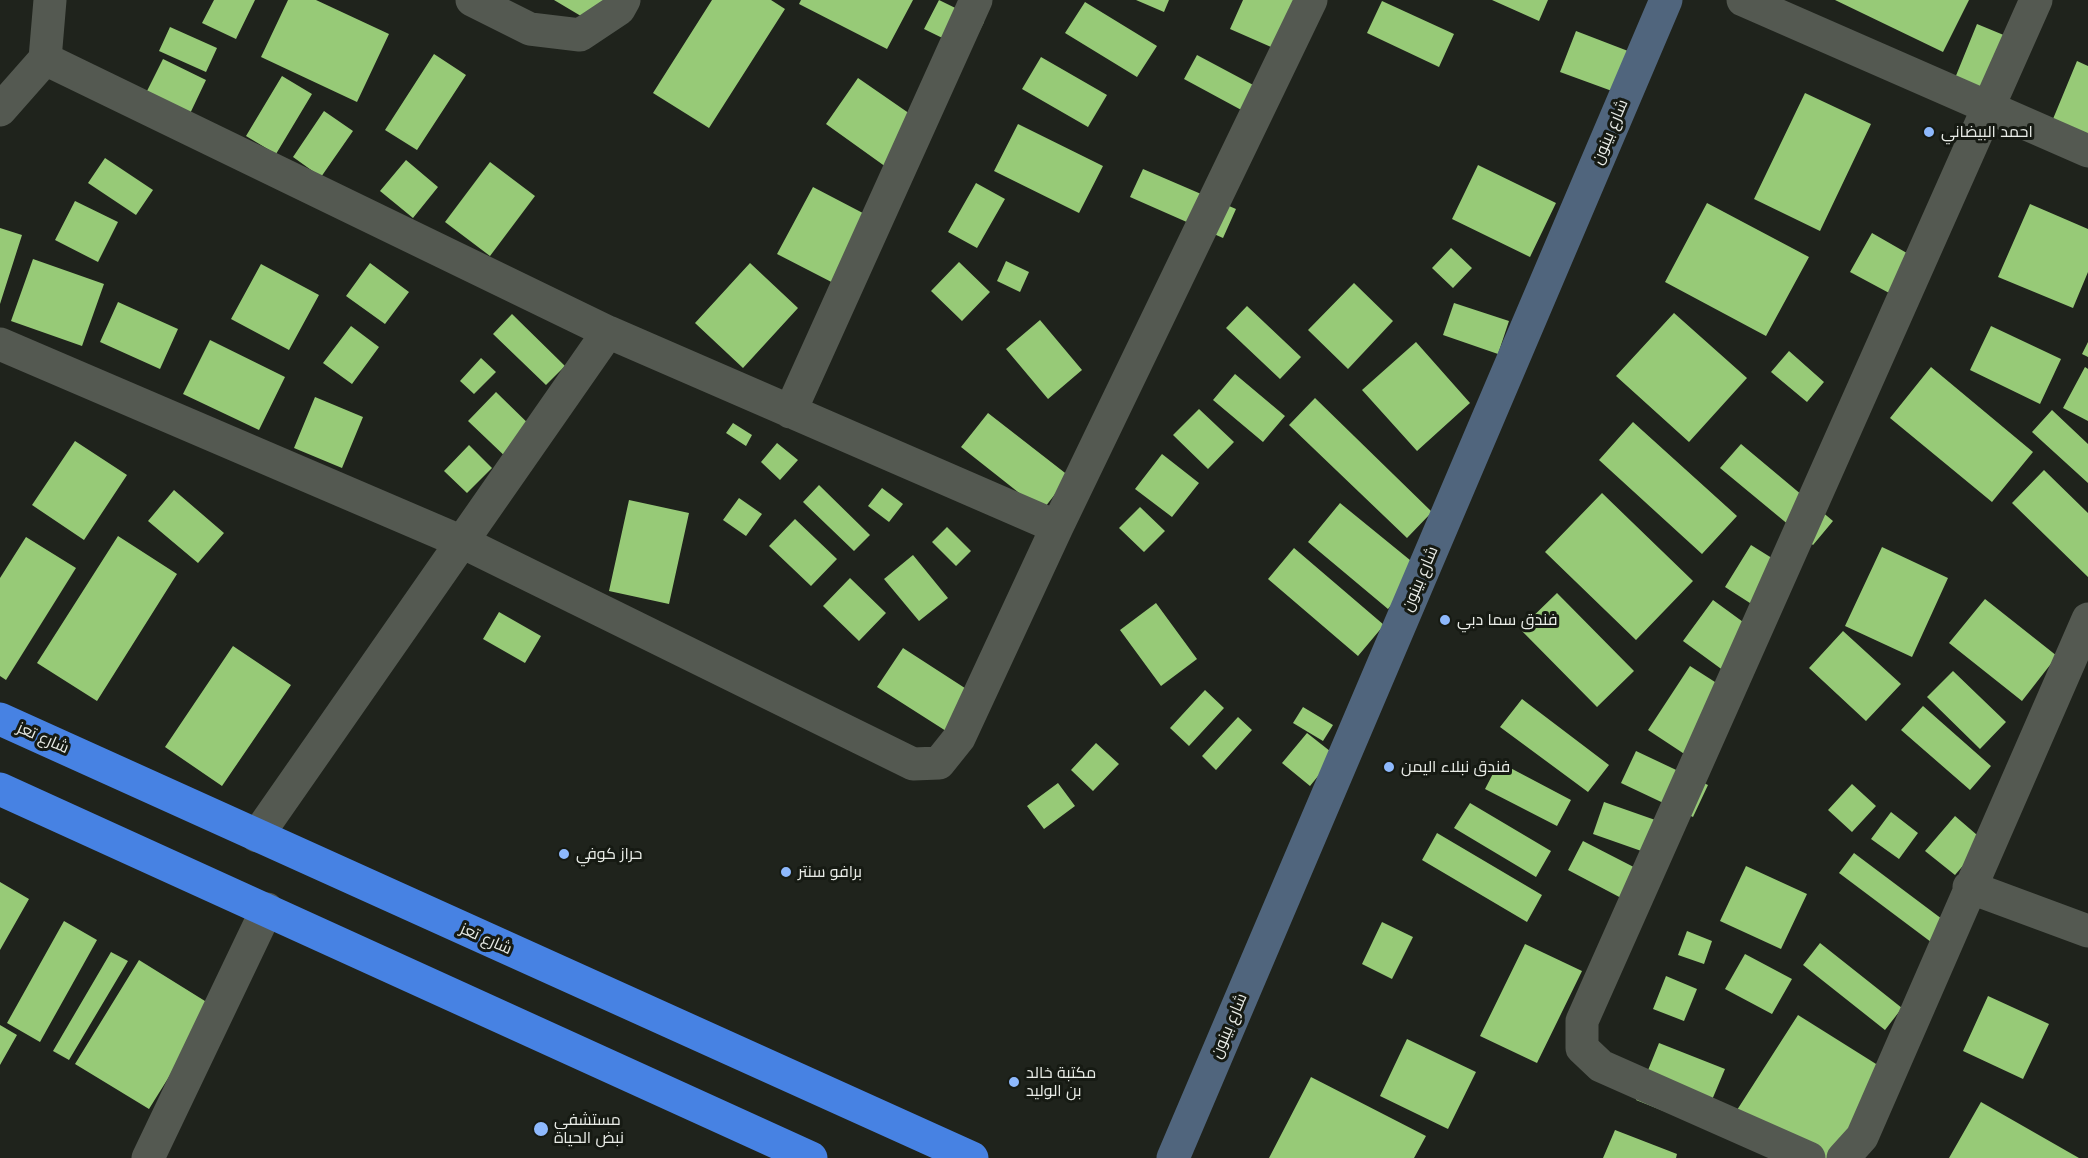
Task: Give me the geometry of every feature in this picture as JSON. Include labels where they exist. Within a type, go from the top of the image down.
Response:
[{"type":"highway","name":"شارع تعز","points":[[0,719],[972,1158]]},
{"type":"highway","points":[[0,789],[811,1158]]},
{"type":"street","points":[[0,110],[45,59],[50,0]]},
{"type":"street","points":[[472,0],[530,29],[580,35],[619,9],[624,0]]},
{"type":"street","points":[[790,412],[976,0]]},
{"type":"street","points":[[0,344],[462,542],[913,764],[939,763],[959,738],[1057,527],[1311,0]]},
{"type":"street","name":"شارع بينون","points":[[1173,1158],[1666,0]]},
{"type":"street","points":[[1743,0],[2088,151]]},
{"type":"street","points":[[1809,1158],[1601,1066],[1582,1048],[1582,1021],[2036,0]]},
{"type":"street","points":[[45,59],[608,332],[1057,527]]},
{"type":"street","points":[[257,836],[608,332]]},
{"type":"street","points":[[1843,1158],[1862,1137],[1969,887],[2088,619]]},
{"type":"street","points":[[1969,887],[2088,932]]},
{"type":"street","points":[[148,1158],[267,909]]},
{"type":"building","points":[[214,0],[255,0],[236,39],[202,23]]},
{"type":"building","points":[[288,0],[316,0],[389,34],[357,102],[261,57]]},
{"type":"building","points":[[554,0],[604,0],[591,22]]},
{"type":"building","points":[[712,0],[771,0],[785,9],[709,128],[653,93]]},
{"type":"building","points":[[801,0],[913,0],[887,49],[799,4]]},
{"type":"building","points":[[939,0],[984,22],[969,51],[924,29]]},
{"type":"building","points":[[1136,0],[1169,0],[1164,12]]},
{"type":"building","points":[[1243,0],[1310,0],[1287,54],[1230,29]]},
{"type":"building","points":[[1492,0],[1548,0],[1539,21]]},
{"type":"building","points":[[1835,0],[1969,0],[1943,52]]},
{"type":"building","points":[[1382,1],[1454,34],[1439,67],[1367,33]]},
{"type":"building","points":[[1085,2],[1157,46],[1137,77],[1065,33]]},
{"type":"building","points":[[1977,24],[2023,43],[2000,102],[1953,83]]},
{"type":"building","points":[[170,27],[217,48],[206,72],[159,51]]},
{"type":"building","points":[[1576,31],[1628,51],[1612,91],[1560,72]]},
{"type":"building","points":[[434,54],[466,75],[417,150],[385,130]]},
{"type":"building","points":[[1197,55],[1272,95],[1258,119],[1184,79]]},
{"type":"building","points":[[1041,57],[1107,95],[1088,127],[1022,89]]},
{"type":"building","points":[[163,59],[206,80],[186,122],[142,101]]},
{"type":"building","points":[[2077,61],[2088,66],[2088,147],[2048,131]]},
{"type":"building","points":[[282,76],[312,94],[276,154],[246,136]]},
{"type":"building","points":[[858,78],[926,125],[893,172],[826,124]]},
{"type":"building","points":[[1805,93],[1871,124],[1820,231],[1754,199]]},
{"type":"building","points":[[324,111],[353,131],[321,177],[293,157]]},
{"type":"building","points":[[1018,124],[1103,166],[1079,213],[994,171]]},
{"type":"building","points":[[105,158],[153,190],[136,215],[88,183]]},
{"type":"building","points":[[406,160],[438,187],[413,218],[380,191]]},
{"type":"building","points":[[490,162],[535,196],[490,256],[445,222]]},
{"type":"building","points":[[1478,165],[1556,203],[1530,257],[1452,219]]},
{"type":"building","points":[[1143,169],[1236,209],[1223,238],[1130,197]]},
{"type":"building","points":[[976,183],[1005,199],[977,248],[948,232]]},
{"type":"building","points":[[813,187],[880,222],[845,289],[777,254]]},
{"type":"building","points":[[75,201],[118,222],[98,262],[55,240]]},
{"type":"building","points":[[1707,203],[1809,257],[1766,336],[1665,282]]},
{"type":"building","points":[[2030,204],[2088,229],[2088,272],[2073,308],[1998,277]]},
{"type":"building","points":[[0,228],[22,235],[0,304]]},
{"type":"building","points":[[1872,233],[1912,256],[1891,294],[1850,272]]},
{"type":"building","points":[[1451,248],[1472,268],[1453,288],[1432,268]]},
{"type":"building","points":[[33,259],[104,284],[82,346],[11,321]]},
{"type":"building","points":[[1006,261],[1029,272],[1020,292],[997,281]]},
{"type":"building","points":[[959,262],[990,292],[962,321],[931,291]]},
{"type":"building","points":[[370,263],[409,292],[385,324],[346,296]]},
{"type":"building","points":[[750,263],[798,308],[743,368],[695,323]]},
{"type":"building","points":[[261,264],[319,295],[289,350],[231,319]]},
{"type":"building","points":[[1354,283],[1393,321],[1348,369],[1308,330]]},
{"type":"building","points":[[118,302],[178,329],[160,369],[100,342]]},
{"type":"building","points":[[1454,303],[1509,321],[1498,354],[1443,335]]},
{"type":"building","points":[[1247,306],[1301,357],[1280,379],[1226,328]]},
{"type":"building","points":[[1674,313],[1747,378],[1689,442],[1616,376]]},
{"type":"building","points":[[512,314],[565,366],[546,385],[493,334]]},
{"type":"building","points":[[1040,320],[1082,370],[1048,399],[1006,349]]},
{"type":"building","points":[[351,326],[379,347],[352,384],[323,363]]},
{"type":"building","points":[[1991,326],[2061,359],[2040,404],[1970,370]]},
{"type":"building","points":[[210,340],[285,377],[259,430],[183,394]]},
{"type":"building","points":[[1416,342],[1470,403],[1417,451],[1362,390]]},
{"type":"building","points":[[2088,342],[2088,357],[2082,354]]},
{"type":"building","points":[[1789,351],[1824,382],[1807,402],[1771,372]]},
{"type":"building","points":[[481,358],[496,372],[474,394],[460,381]]},
{"type":"building","points":[[1931,367],[2033,452],[1992,502],[1890,418]]},
{"type":"building","points":[[2085,367],[2088,369],[2088,421],[2063,408]]},
{"type":"building","points":[[1235,374],[1285,416],[1263,442],[1213,400]]},
{"type":"building","points":[[496,392],[538,433],[510,461],[468,421]]},
{"type":"building","points":[[315,397],[363,417],[342,468],[294,448]]},
{"type":"building","points":[[1315,398],[1432,512],[1407,538],[1289,425]]},
{"type":"building","points":[[1199,409],[1234,442],[1208,469],[1173,435]]},
{"type":"building","points":[[2052,410],[2088,444],[2088,483],[2032,432]]},
{"type":"building","points":[[988,413],[1069,476],[1042,511],[961,447]]},
{"type":"building","points":[[1633,422],[1737,516],[1702,554],[1599,460]]},
{"type":"building","points":[[733,423],[752,435],[746,446],[726,433]]},
{"type":"building","points":[[75,441],[127,475],[84,540],[32,505]]},
{"type":"building","points":[[777,443],[798,460],[780,480],[761,462]]},
{"type":"building","points":[[1741,444],[1833,521],[1813,545],[1720,468]]},
{"type":"building","points":[[469,445],[492,468],[467,493],[444,471]]},
{"type":"building","points":[[1162,454],[1199,483],[1172,517],[1135,489]]},
{"type":"building","points":[[2044,470],[2088,513],[2088,577],[2012,503]]},
{"type":"building","points":[[819,485],[870,535],[854,551],[803,502]]},
{"type":"building","points":[[882,488],[903,504],[889,522],[868,506]]},
{"type":"building","points":[[174,490],[224,533],[198,563],[148,521]]},
{"type":"building","points":[[1602,493],[1693,581],[1636,640],[1545,552]]},
{"type":"building","points":[[739,498],[762,514],[746,536],[723,520]]},
{"type":"building","points":[[629,500],[689,513],[669,604],[609,591]]},
{"type":"building","points":[[1340,503],[1421,569],[1388,609],[1308,542]]},
{"type":"building","points":[[1140,507],[1165,531],[1144,552],[1119,528]]},
{"type":"building","points":[[795,519],[837,559],[811,586],[769,546]]},
{"type":"building","points":[[947,527],[971,551],[956,566],[932,542]]},
{"type":"building","points":[[118,536],[177,574],[97,701],[37,663]]},
{"type":"building","points":[[26,537],[76,568],[6,680],[0,676],[0,578]]},
{"type":"building","points":[[1751,545],[1791,570],[1764,612],[1725,587]]},
{"type":"building","points":[[1882,547],[1948,578],[1912,657],[1845,626]]},
{"type":"building","points":[[1294,548],[1384,625],[1358,656],[1268,579]]},
{"type":"building","points":[[913,555],[948,598],[919,621],[884,579]]},
{"type":"building","points":[[850,578],[886,613],[859,641],[823,606]]},
{"type":"building","points":[[1557,593],[1634,671],[1597,707],[1520,629]]},
{"type":"building","points":[[1985,599],[2057,656],[2022,701],[1949,643]]},
{"type":"building","points":[[1713,600],[1765,638],[1735,679],[1683,641]]},
{"type":"building","points":[[1156,603],[1197,659],[1161,686],[1120,630]]},
{"type":"building","points":[[499,612],[541,636],[525,663],[483,639]]},
{"type":"building","points":[[1843,631],[1901,684],[1866,721],[1809,668]]},
{"type":"building","points":[[233,646],[291,685],[222,786],[165,747]]},
{"type":"building","points":[[903,648],[971,692],[946,731],[877,687]]},
{"type":"building","points":[[1690,666],[1740,698],[1698,763],[1648,730]]},
{"type":"building","points":[[1953,671],[2006,722],[1980,749],[1927,697]]},
{"type":"building","points":[[1205,690],[1224,708],[1189,746],[1170,728]]},
{"type":"building","points":[[1522,699],[1609,765],[1588,792],[1500,727]]},
{"type":"building","points":[[1923,706],[1991,766],[1970,790],[1901,730]]},
{"type":"building","points":[[1303,707],[1333,725],[1323,741],[1293,723]]},
{"type":"building","points":[[1238,717],[1252,730],[1216,770],[1202,756]]},
{"type":"building","points":[[1307,733],[1335,755],[1310,786],[1282,763]]},
{"type":"building","points":[[1096,743],[1119,764],[1093,791],[1071,770]]},
{"type":"building","points":[[1636,751],[1708,785],[1693,817],[1621,783]]},
{"type":"building","points":[[1499,762],[1571,800],[1557,826],[1485,789]]},
{"type":"building","points":[[1058,783],[1075,806],[1044,829],[1027,806]]},
{"type":"building","points":[[1852,784],[1876,806],[1852,832],[1828,810]]},
{"type":"building","points":[[1604,802],[1678,828],[1667,860],[1593,834]]},
{"type":"building","points":[[1470,803],[1551,851],[1536,877],[1454,828]]},
{"type":"building","points":[[1891,812],[1918,833],[1899,859],[1871,839]]},
{"type":"building","points":[[1955,816],[1984,841],[1955,875],[1925,851]]},
{"type":"building","points":[[1437,833],[1542,895],[1527,922],[1422,860]]},
{"type":"building","points":[[1583,841],[1659,880],[1644,910],[1568,870]]},
{"type":"building","points":[[1854,853],[1950,925],[1935,945],[1839,873]]},
{"type":"building","points":[[1746,866],[1807,894],[1781,949],[1720,921]]},
{"type":"building","points":[[0,882],[29,899],[0,950]]},
{"type":"building","points":[[64,921],[97,940],[40,1042],[7,1023]]},
{"type":"building","points":[[1382,922],[1413,937],[1392,979],[1362,964]]},
{"type":"building","points":[[1687,931],[1712,941],[1704,964],[1678,955]]},
{"type":"building","points":[[1820,943],[1902,1008],[1885,1030],[1803,965]]},
{"type":"building","points":[[1525,944],[1582,971],[1537,1063],[1480,1036]]},
{"type":"building","points":[[111,952],[128,961],[69,1060],[53,1051]]},
{"type":"building","points":[[1745,954],[1792,979],[1772,1014],[1725,989]]},
{"type":"building","points":[[139,960],[213,1006],[149,1109],[75,1064]]},
{"type":"building","points":[[1666,976],[1697,989],[1684,1021],[1653,1009]]},
{"type":"building","points":[[1988,996],[2049,1024],[2023,1079],[1963,1051]]},
{"type":"building","points":[[1798,1015],[1900,1079],[1850,1158],[1812,1158],[1737,1110]]},
{"type":"building","points":[[0,1025],[17,1035],[0,1065]]},
{"type":"building","points":[[1407,1039],[1476,1072],[1448,1129],[1380,1096]]},
{"type":"building","points":[[1659,1043],[1725,1069],[1701,1126],[1636,1100]]},
{"type":"building","points":[[1311,1077],[1426,1136],[1414,1158],[1269,1158]]},
{"type":"building","points":[[1981,1102],[2079,1158],[1949,1158]]},
{"type":"building","points":[[1615,1130],[1677,1154],[1676,1158],[1603,1158]]},
{"type":"place","name":"احمد البيضاني","points":[[1929,132]]},
{"type":"place","name":"فندق سما دبي","points":[[1445,620]]},
{"type":"place","name":"فندق نبلاء اليمن","points":[[1389,767]]},
{"type":"place","name":"حراز كوفي","points":[[564,854]]},
{"type":"place","name":"برافو سنتر","points":[[786,872]]},
{"type":"place","name":"مكتبة خالد بن الوليد","points":[[1014,1082]]},
{"type":"place","name":"مستشفى نبض الحياة","points":[[541,1129]]}]
